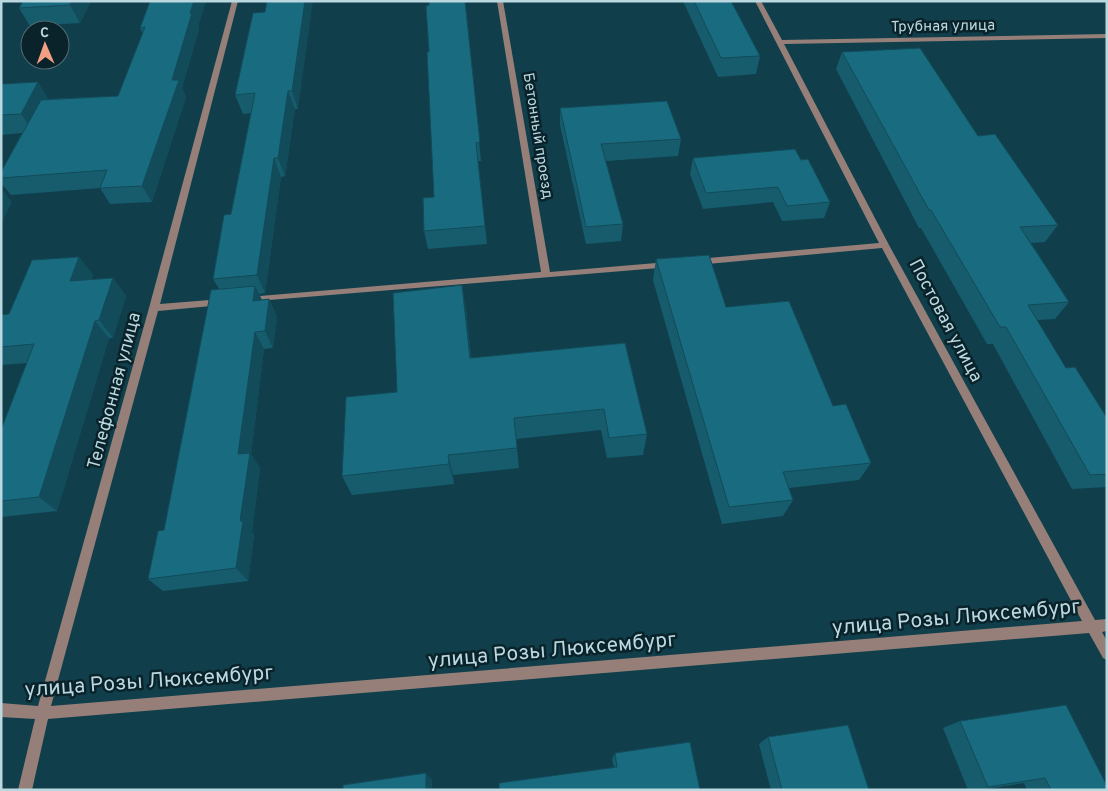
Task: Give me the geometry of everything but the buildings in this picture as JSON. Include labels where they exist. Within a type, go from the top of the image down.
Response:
[{"type":"street","name":"Телефонная улица","points":[[24,790],[43,713],[154,308],[235,1]]},
{"type":"street","name":"Бетонный проезд","points":[[500,1],[546,276]]},
{"type":"street","name":"Постовая улица","points":[[758,1],[886,245],[1107,654]]},
{"type":"street","name":"Трубная улица","points":[[779,42],[1107,36]]},
{"type":"street","points":[[154,308],[546,276],[886,245]]},
{"type":"street","name":"улица Розы Люксембург","points":[[1,710],[43,713],[1107,624]]}]
